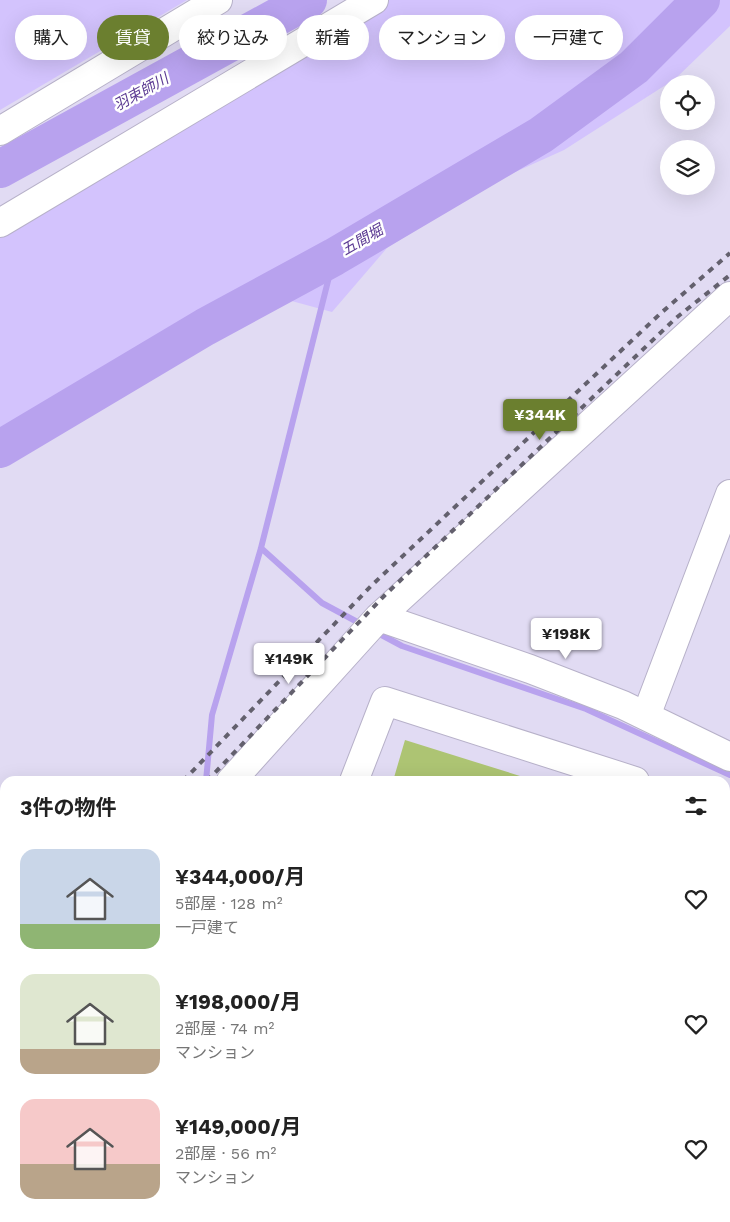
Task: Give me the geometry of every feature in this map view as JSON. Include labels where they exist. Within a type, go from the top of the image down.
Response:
[{"type":"street","points":[[0,130],[218,0]]},
{"type":"street","points":[[0,223],[374,0]]},
{"type":"street","points":[[236,776],[379,617],[730,296]]},
{"type":"street","points":[[646,716],[730,494]]},
{"type":"street","points":[[379,617],[530,669],[623,705],[730,757]]},
{"type":"street","points":[[356,776],[385,701],[619,776]]},
{"type":"shaded area","points":[[0,0],[187,0],[162,15],[97,15],[97,53],[87,59],[87,15],[15,15],[15,60],[85,60],[0,110]]},
{"type":"shaded area","points":[[385,0],[730,0],[730,26],[679,75],[660,75],[660,89],[564,150],[486,185],[387,248],[332,312],[288,300],[0,460],[0,231],[297,53],[297,60],[369,60],[369,15],[360,15]]},
{"type":"building","points":[[405,740],[520,776],[394,776]]},
{"type":"waterway","name":"羽束師川","points":[[0,169],[308,0]]},
{"type":"waterway","name":"五間堀","points":[[0,449],[205,327],[334,257],[541,135],[634,67],[701,0]]},
{"type":"waterway","points":[[206,776],[212,715],[261,548],[334,257]]},
{"type":"waterway","points":[[261,548],[322,603],[363,625]]},
{"type":"waterway","points":[[374,631],[402,646],[586,709],[730,775]]},
{"type":"railway","points":[[188,776],[372,585],[661,313],[730,253]]},
{"type":"railway","points":[[212,776],[385,595],[676,318],[730,275]]}]
